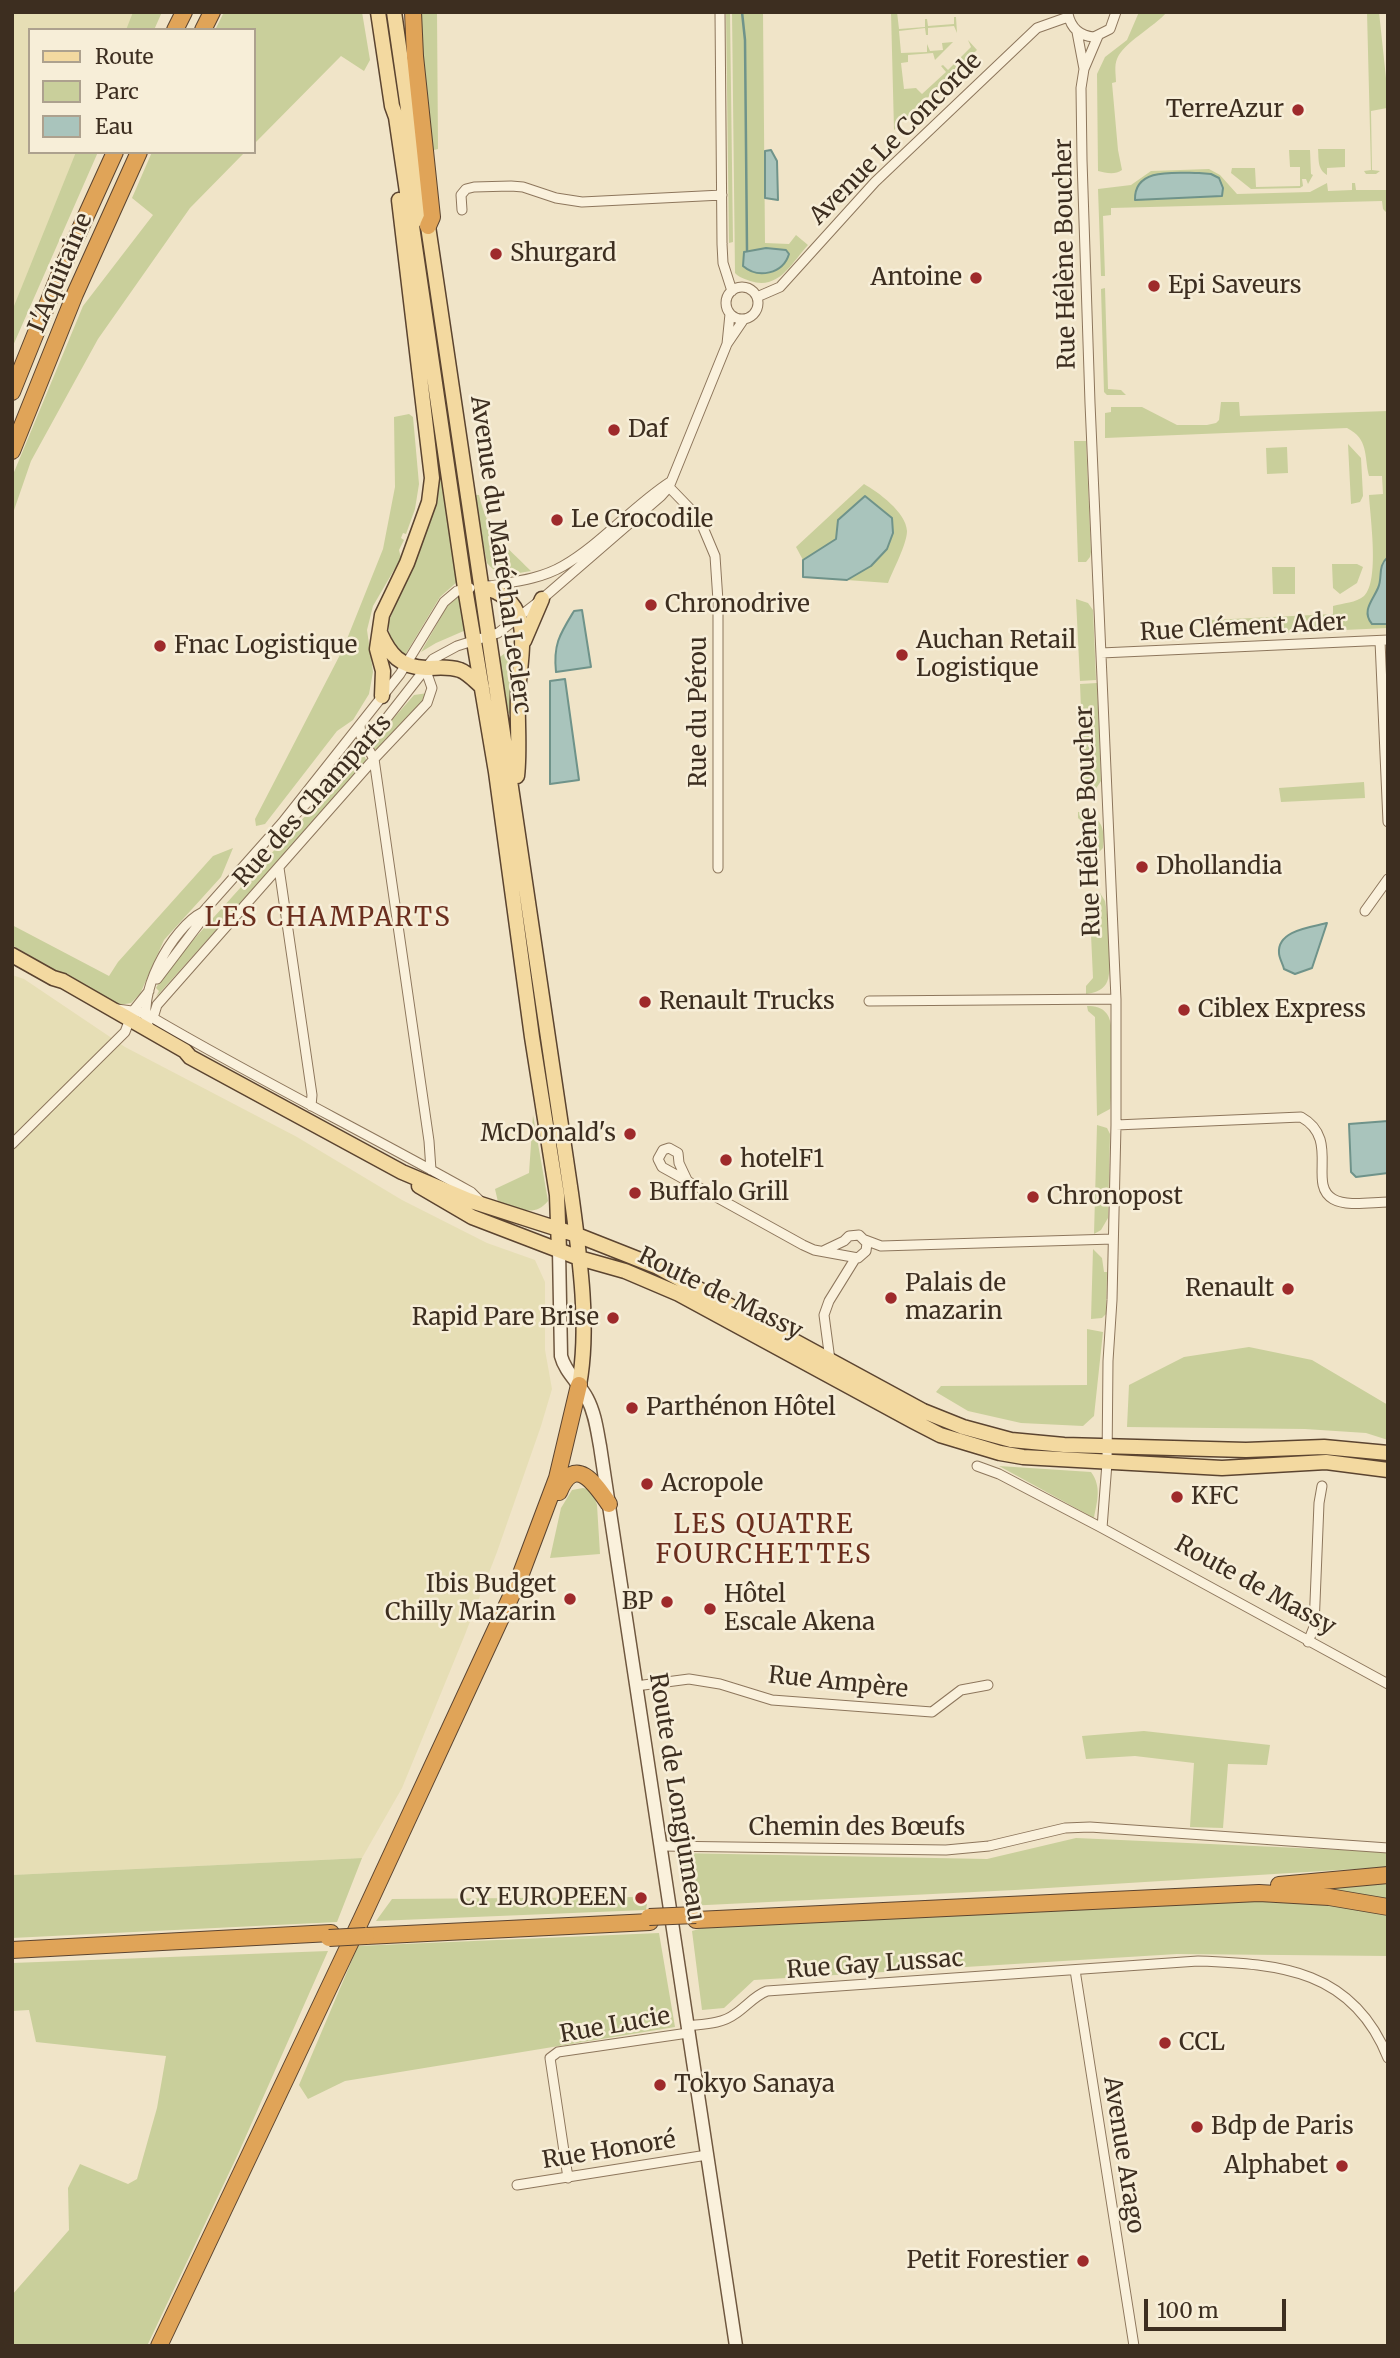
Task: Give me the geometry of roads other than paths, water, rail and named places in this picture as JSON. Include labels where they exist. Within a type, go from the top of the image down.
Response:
[{"type":"highway","points":[[176,28],[184,12]]},
{"type":"highway","points":[[204,28],[212,12]]},
{"type":"highway","points":[[413,12],[432,217],[428,226]]},
{"type":"highway","name":"L'Aquitaine","points":[[12,392],[60,273],[114,154]]},
{"type":"highway","name":"L'Aquitaine","points":[[12,451],[75,294],[138,154]]},
{"type":"highway","points":[[159,2346],[519,1579],[557,1478],[579,1385]]},
{"type":"highway","points":[[548,1504],[558,1497],[564,1481],[578,1475],[593,1480],[609,1504]]},
{"type":"highway","points":[[12,1952],[1219,1889],[1388,1875]]},
{"type":"highway","points":[[696,1917],[1259,1893],[1307,1895],[1388,1907]]},
{"type":"main road","name":"Avenue du Maréchal Leclerc","points":[[378,12],[396,117],[473,641],[549,1105]]},
{"type":"main road","name":"Avenue du Maréchal Leclerc","points":[[394,12],[514,799],[549,1105]]},
{"type":"main road","points":[[382,696],[383,671],[377,649],[382,615],[407,563],[429,502],[432,478],[388,117],[392,106]]},
{"type":"main road","points":[[481,587],[501,595],[519,618],[524,642]]},
{"type":"main road","points":[[514,799],[518,770],[518,693],[524,642],[542,599]]},
{"type":"main road","points":[[379,631],[390,654],[407,664],[462,670],[482,687]]},
{"type":"main road","points":[[12,955],[130,1019],[183,1056],[190,1057],[402,1172]]},
{"type":"main road","points":[[53,978],[60,986],[130,1019],[150,1021],[190,1057]]},
{"type":"main road","points":[[549,1105],[559,1250]]},
{"type":"main road","points":[[549,1105],[577,1235],[583,1365],[579,1385]]},
{"type":"main road","name":"Route de Massy","points":[[402,1172],[484,1205],[577,1235],[658,1267],[923,1411],[963,1427],[1011,1440],[1246,1450],[1324,1447],[1388,1454]]},
{"type":"main road","name":"Route de Massy","points":[[402,1172],[472,1217],[579,1258],[625,1271],[679,1294],[940,1435],[1023,1457],[1222,1468],[1326,1462],[1388,1470]]},
{"type":"street","points":[[720,12],[723,263],[732,291],[726,304],[730,314],[727,344]]},
{"type":"street","name":"Rue Hélène Boucher","points":[[1107,1446],[1116,1125],[1116,999],[1087,324],[1081,88],[1084,69],[1098,36],[1110,29],[1116,12]]},
{"type":"street","name":"Rue Hélène Boucher","points":[[1068,15],[1077,32],[1084,69]]},
{"type":"street","name":"Avenue Le Concorde","points":[[757,297],[780,287],[875,182],[1037,28],[1068,15]]},
{"type":"street","points":[[1077,32],[1098,36]]},
{"type":"street","points":[[462,209],[461,195],[466,189],[474,187],[523,187],[556,198],[582,202],[722,195]]},
{"type":"street","points":[[473,641],[489,638],[519,618],[661,496],[670,484],[727,344],[744,319],[755,314],[759,303],[757,297],[746,288],[732,291]]},
{"type":"street","points":[[730,314],[744,319]]},
{"type":"street","points":[[465,588],[529,578],[563,566],[633,508],[670,484]]},
{"type":"street","name":"Rue du Pérou","points":[[670,484],[699,518],[715,556],[718,601],[718,868]]},
{"type":"street","name":"Rue des Champarts","points":[[150,1021],[152,977],[169,947],[194,916],[203,912],[282,823],[407,664],[444,602],[452,594],[465,588]]},
{"type":"street","name":"Rue des Champarts","points":[[282,823],[296,814],[364,743],[416,683],[425,668],[444,651],[473,641]]},
{"type":"street","points":[[1384,641],[1388,821]]},
{"type":"street","name":"Rue Clément Ader","points":[[1101,653],[1384,641]]},
{"type":"street","name":"Rue des Champarts","points":[[150,1021],[158,1005],[374,759],[427,703],[432,688],[425,668]]},
{"type":"street","name":"Rue des Champarts","points":[[360,725],[364,743]]},
{"type":"street","points":[[364,743],[374,759],[431,1170]]},
{"type":"street","points":[[279,868],[312,1095],[310,1106]]},
{"type":"street","points":[[1366,911],[1388,879]]},
{"type":"street","name":"Rue des Champarts","points":[[12,1144],[130,1019],[150,988]]},
{"type":"street","points":[[869,1001],[1116,999]]},
{"type":"street","name":"Route de Massy","points":[[150,1021],[402,1153],[471,1192],[484,1205]]},
{"type":"street","points":[[1116,1125],[1301,1117],[1317,1129],[1322,1142],[1323,1182],[1326,1192],[1333,1199],[1345,1202],[1388,1202]]},
{"type":"street","points":[[687,1180],[679,1163],[678,1153],[672,1148],[660,1152],[658,1159],[665,1169],[803,1245],[851,1257],[881,1246]]},
{"type":"street","points":[[665,1169],[674,1168],[679,1163]]},
{"type":"street","points":[[823,1251],[852,1235],[859,1235],[881,1246],[1112,1239]]},
{"type":"street","points":[[865,1240],[865,1254]]},
{"type":"street","points":[[844,1241],[843,1248],[851,1257]]},
{"type":"street","name":"Route de Longjumeau","points":[[559,1250],[561,1356],[567,1371],[579,1385],[593,1413],[736,2346]]},
{"type":"street","points":[[830,1360],[824,1315],[851,1257]]},
{"type":"street","points":[[1102,1528],[1107,1446]]},
{"type":"street","name":"Route de Massy","points":[[977,1466],[999,1474],[1102,1528],[1388,1684]]},
{"type":"street","points":[[1308,1642],[1314,1627],[1322,1486]]},
{"type":"street","name":"Rue Ampère","points":[[636,1686],[689,1679],[720,1684],[772,1700],[933,1712],[961,1689],[988,1685]]},
{"type":"street","name":"Chemin des Bœufs","points":[[660,1846],[946,1850],[989,1846],[1065,1828],[1090,1827],[1388,1848]]},
{"type":"street","name":"Rue Gay Lussac","points":[[687,2030],[734,2015],[767,1991],[1198,1961],[1250,1963],[1304,1973],[1341,1994],[1371,2027],[1388,2058]]},
{"type":"street","name":"Avenue Arago","points":[[1075,1970],[1134,2346]]},
{"type":"street","name":"Rue Lucie","points":[[568,2178],[550,2058],[558,2052],[687,2030]]},
{"type":"street","name":"Rue Honoré","points":[[517,2185],[706,2155]]},
{"type":"water","points":[[771,150],[777,161],[778,200],[765,198],[765,151]]},
{"type":"water","points":[[1168,173],[1199,173],[1219,178],[1223,188],[1222,196],[1135,200],[1141,182],[1149,177]]},
{"type":"water","points":[[766,248],[786,250],[789,254],[786,261],[776,270],[763,273],[743,266],[744,252]]},
{"type":"water","points":[[865,496],[892,518],[893,533],[887,549],[871,566],[847,580],[803,577],[803,560],[836,539],[838,520]]},
{"type":"water","points":[[1388,557],[1388,624],[1372,624],[1368,610],[1379,584],[1382,564]]},
{"type":"water","points":[[582,610],[591,667],[556,672],[557,646],[561,633],[574,611]]},
{"type":"water","points":[[565,679],[579,780],[550,784],[550,681]]},
{"type":"water","points":[[1327,923],[1312,968],[1295,974],[1284,969],[1279,953],[1284,939],[1289,934],[1305,928]]},
{"type":"water","points":[[1388,1121],[1388,1173],[1356,1177],[1351,1172],[1349,1124]]},
{"type":"waterway","points":[[742,12],[745,40],[747,250]]},
{"type":"place","name":"TerreAzur","points":[[1298,110]]},
{"type":"place","name":"Shurgard","points":[[496,254]]},
{"type":"place","name":"Antoine","points":[[976,278]]},
{"type":"place","name":"Epi Saveurs","points":[[1154,286]]},
{"type":"place","name":"Daf","points":[[614,430]]},
{"type":"place","name":"Le Crocodile","points":[[557,520]]},
{"type":"place","name":"Chronodrive","points":[[651,605]]},
{"type":"place","name":"Fnac Logistique","points":[[160,646]]},
{"type":"place","name":"Auchan Retail Logistique","points":[[902,655]]},
{"type":"place","name":"Dhollandia","points":[[1142,867]]},
{"type":"place","name":"Renault Trucks","points":[[645,1002]]},
{"type":"place","name":"Ciblex Express","points":[[1184,1010]]},
{"type":"place","name":"McDonald's","points":[[630,1134]]},
{"type":"place","name":"hotelF1","points":[[726,1160]]},
{"type":"place","name":"Buffalo Grill","points":[[635,1193]]},
{"type":"place","name":"Chronopost","points":[[1033,1197]]},
{"type":"place","name":"Renault","points":[[1288,1289]]},
{"type":"place","name":"Palais de mazarin","points":[[891,1298]]},
{"type":"place","name":"Rapid Pare Brise","points":[[613,1318]]},
{"type":"place","name":"Parthénon Hôtel","points":[[632,1408]]},
{"type":"place","name":"Acropole","points":[[647,1484]]},
{"type":"place","name":"KFC","points":[[1177,1497]]},
{"type":"place","name":"Ibis Budget Chilly Mazarin","points":[[570,1599]]},
{"type":"place","name":"BP","points":[[667,1602]]},
{"type":"place","name":"Hôtel Escale Akena","points":[[710,1609]]},
{"type":"place","name":"CY EUROPEEN","points":[[641,1898]]},
{"type":"place","name":"CCL","points":[[1165,2043]]},
{"type":"place","name":"Tokyo Sanaya","points":[[660,2085]]},
{"type":"place","name":"Bdp de Paris","points":[[1197,2127]]},
{"type":"place","name":"Alphabet","points":[[1342,2166]]},
{"type":"place","name":"Petit Forestier","points":[[1083,2261]]},
{"type":"district","name":"LES CHAMPARTS","points":[[328,919]]},
{"type":"district","name":"LES QUATRE FOURCHETTES","points":[[764,1541]]}]
